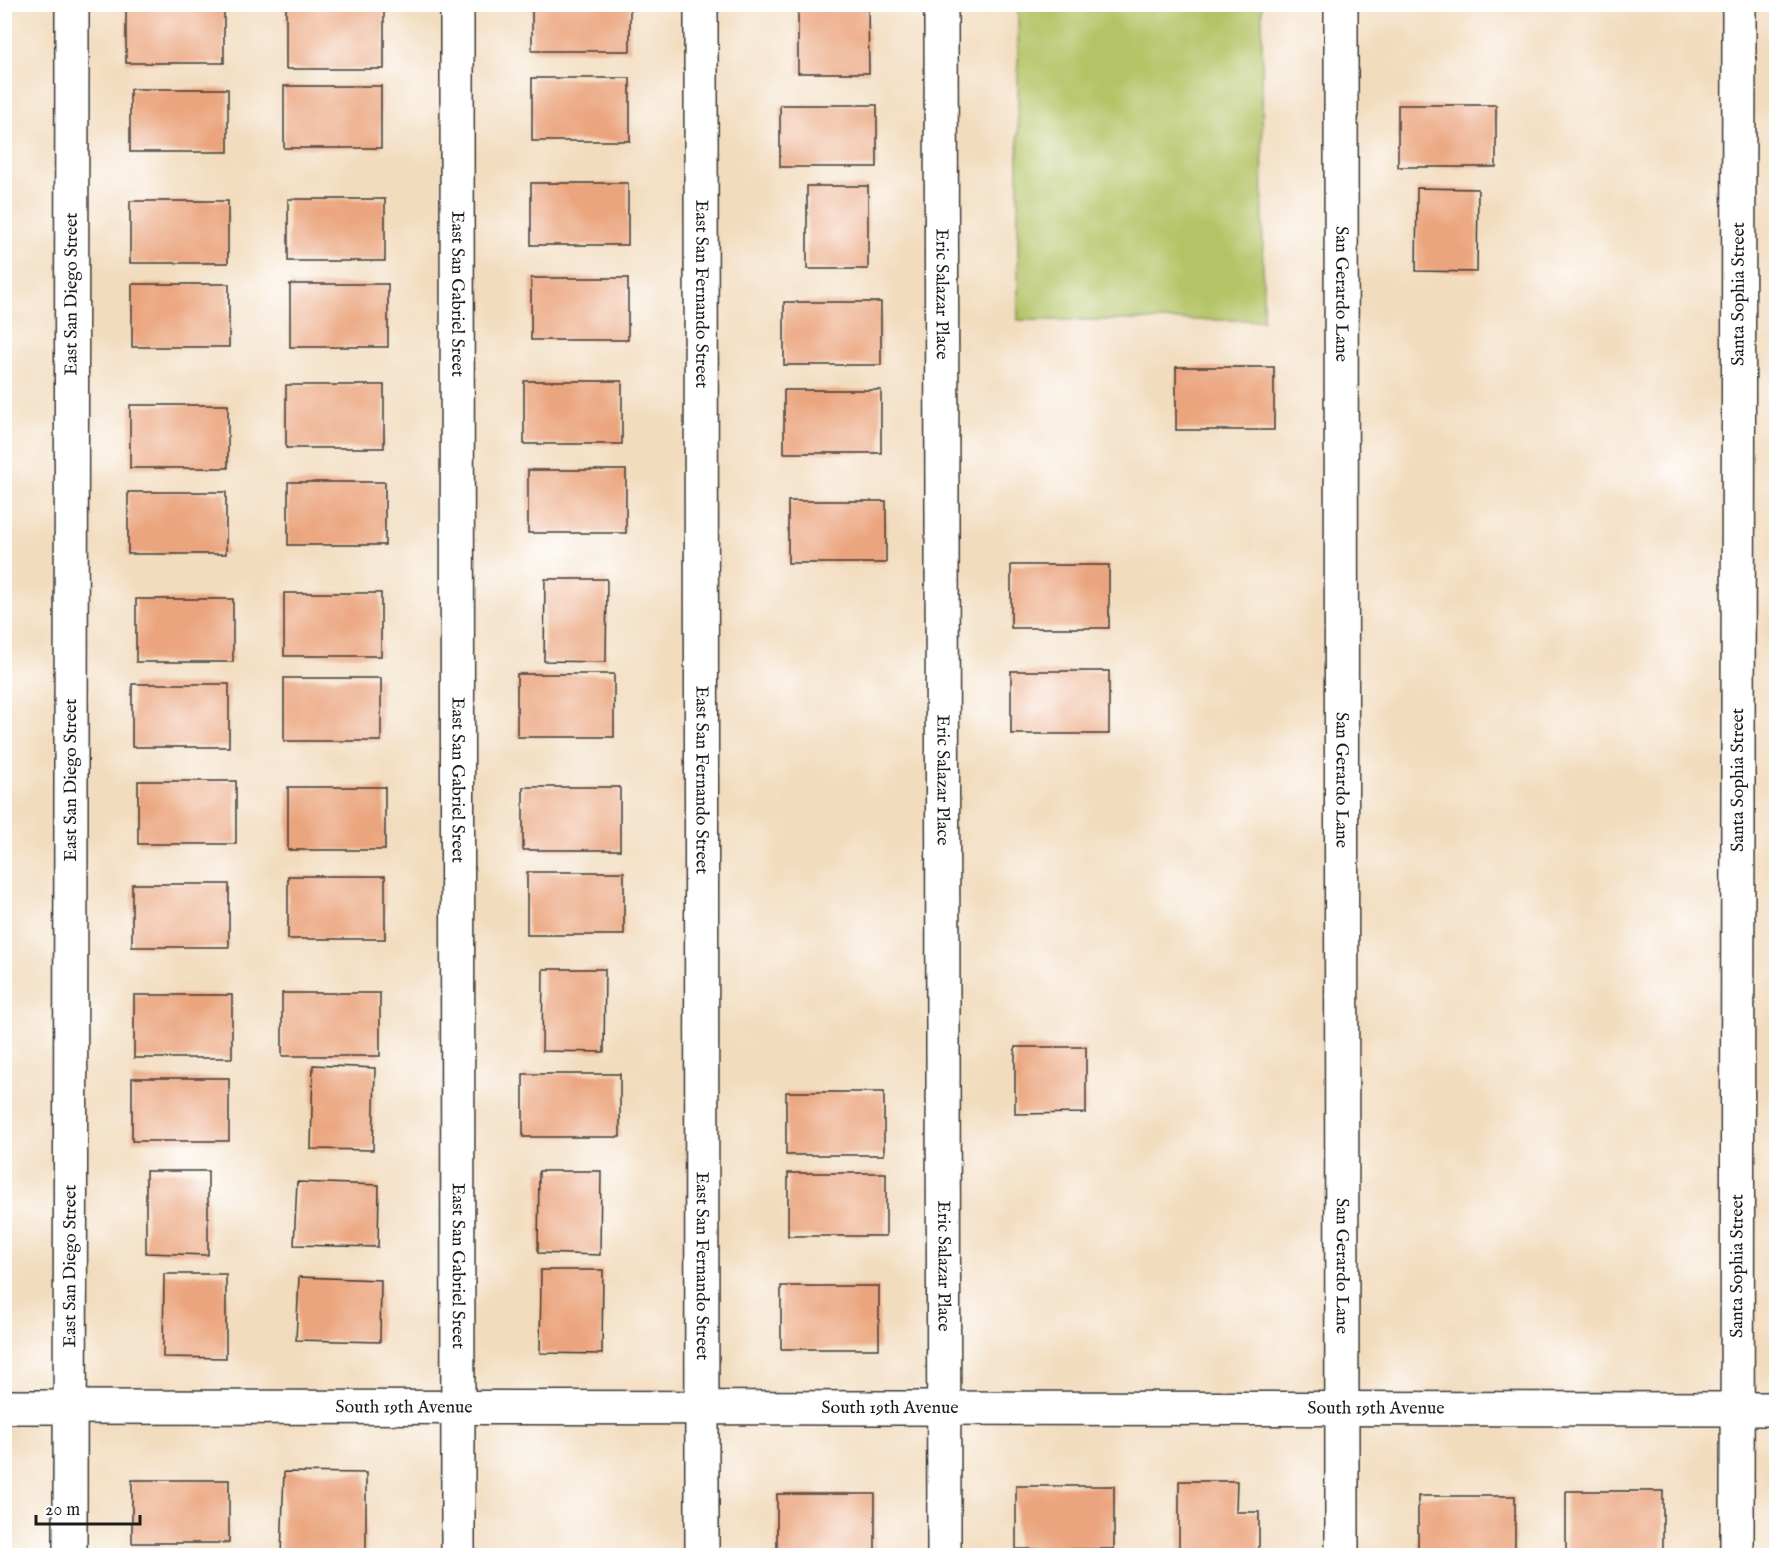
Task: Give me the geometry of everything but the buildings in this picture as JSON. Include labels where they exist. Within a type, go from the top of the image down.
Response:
[{"type":"street","name":"East San Diego Street","points":[[70,1556],[72,4]]},
{"type":"street","name":"East San Gabriel Sreet","points":[[457,4],[458,1556]]},
{"type":"street","name":"East San Fernando Street","points":[[701,4],[702,1556]]},
{"type":"street","name":"Eric Salazar Place","points":[[941,4],[944,1556]]},
{"type":"street","name":"San Gerardo Lane","points":[[1341,4],[1342,1556]]},
{"type":"street","name":"Santa Sophia Street","points":[[1737,1556],[1739,4]]},
{"type":"street","name":"South 19th Avenue","points":[[4,1407],[1776,1409]]},
{"type":"green space","points":[[1018,5],[1262,5],[1263,320],[1018,320]]}]
